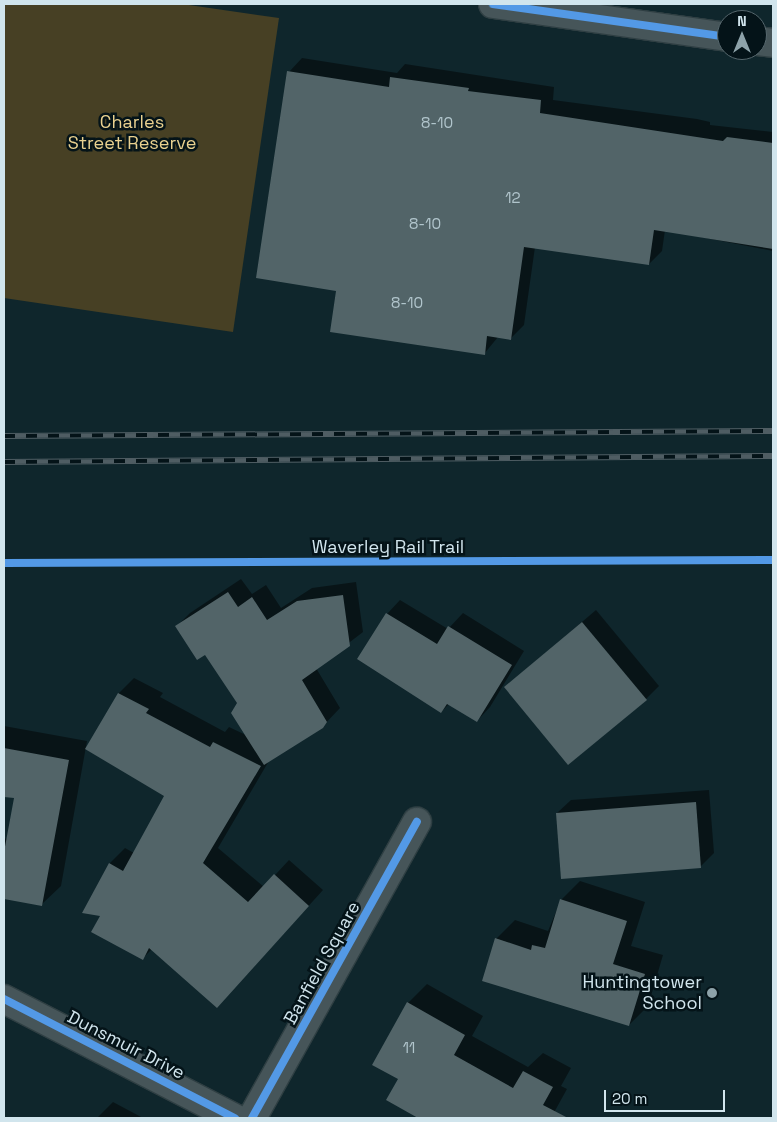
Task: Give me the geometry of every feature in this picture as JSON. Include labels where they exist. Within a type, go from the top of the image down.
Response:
[{"type":"street","points":[[493,4],[717,36]]},
{"type":"street","name":"Banfield Square","points":[[252,1118],[417,822]]},
{"type":"street","name":"Dunsmuir Drive","points":[[4,999],[235,1118]]},
{"type":"green space","name":"Charles Street Reserve","points":[[4,4],[182,4],[279,18],[233,332],[4,298]]},
{"type":"building","points":[[287,71],[389,87],[390,77],[469,88],[468,91],[541,100],[540,113],[723,141],[727,137],[773,143],[773,249],[654,230],[649,265],[524,247],[511,340],[487,336],[485,355],[330,332],[336,291],[256,278]]},
{"type":"building","points":[[228,592],[238,607],[252,597],[267,620],[297,601],[343,595],[350,646],[302,680],[327,722],[323,728],[264,765],[231,713],[237,703],[205,655],[197,660],[175,626]]},
{"type":"building","points":[[386,613],[437,644],[448,626],[512,665],[477,722],[447,704],[441,713],[357,659]]},
{"type":"building","points":[[582,622],[647,700],[568,765],[504,687]]},
{"type":"building","points":[[118,693],[149,709],[146,713],[210,747],[213,742],[261,766],[203,863],[248,902],[274,874],[309,906],[217,1008],[149,948],[143,960],[91,932],[100,916],[82,913],[109,863],[123,871],[164,796],[85,749]]},
{"type":"building","points":[[4,748],[69,760],[42,906],[4,899],[4,852],[14,798],[4,797]]},
{"type":"building","points":[[696,802],[701,868],[561,879],[556,813]]},
{"type":"building","points":[[560,899],[627,921],[613,964],[645,974],[629,1026],[482,981],[495,938],[531,950],[532,945],[545,948]]},
{"type":"building","points":[[407,1002],[465,1035],[454,1055],[513,1088],[523,1071],[553,1087],[543,1105],[568,1118],[418,1118],[386,1100],[398,1079],[372,1065]]},
{"type":"railway","points":[[4,436],[773,431]]},
{"type":"railway","points":[[4,462],[773,456]]},
{"type":"cycle path","points":[[493,4],[717,36]]},
{"type":"cycle path","name":"Waverley Rail Trail","points":[[4,563],[773,560]]},
{"type":"cycle path","points":[[252,1118],[417,822]]},
{"type":"cycle path","points":[[4,999],[235,1118]]},
{"type":"place","name":"Huntingtower School","points":[[712,993]]}]
